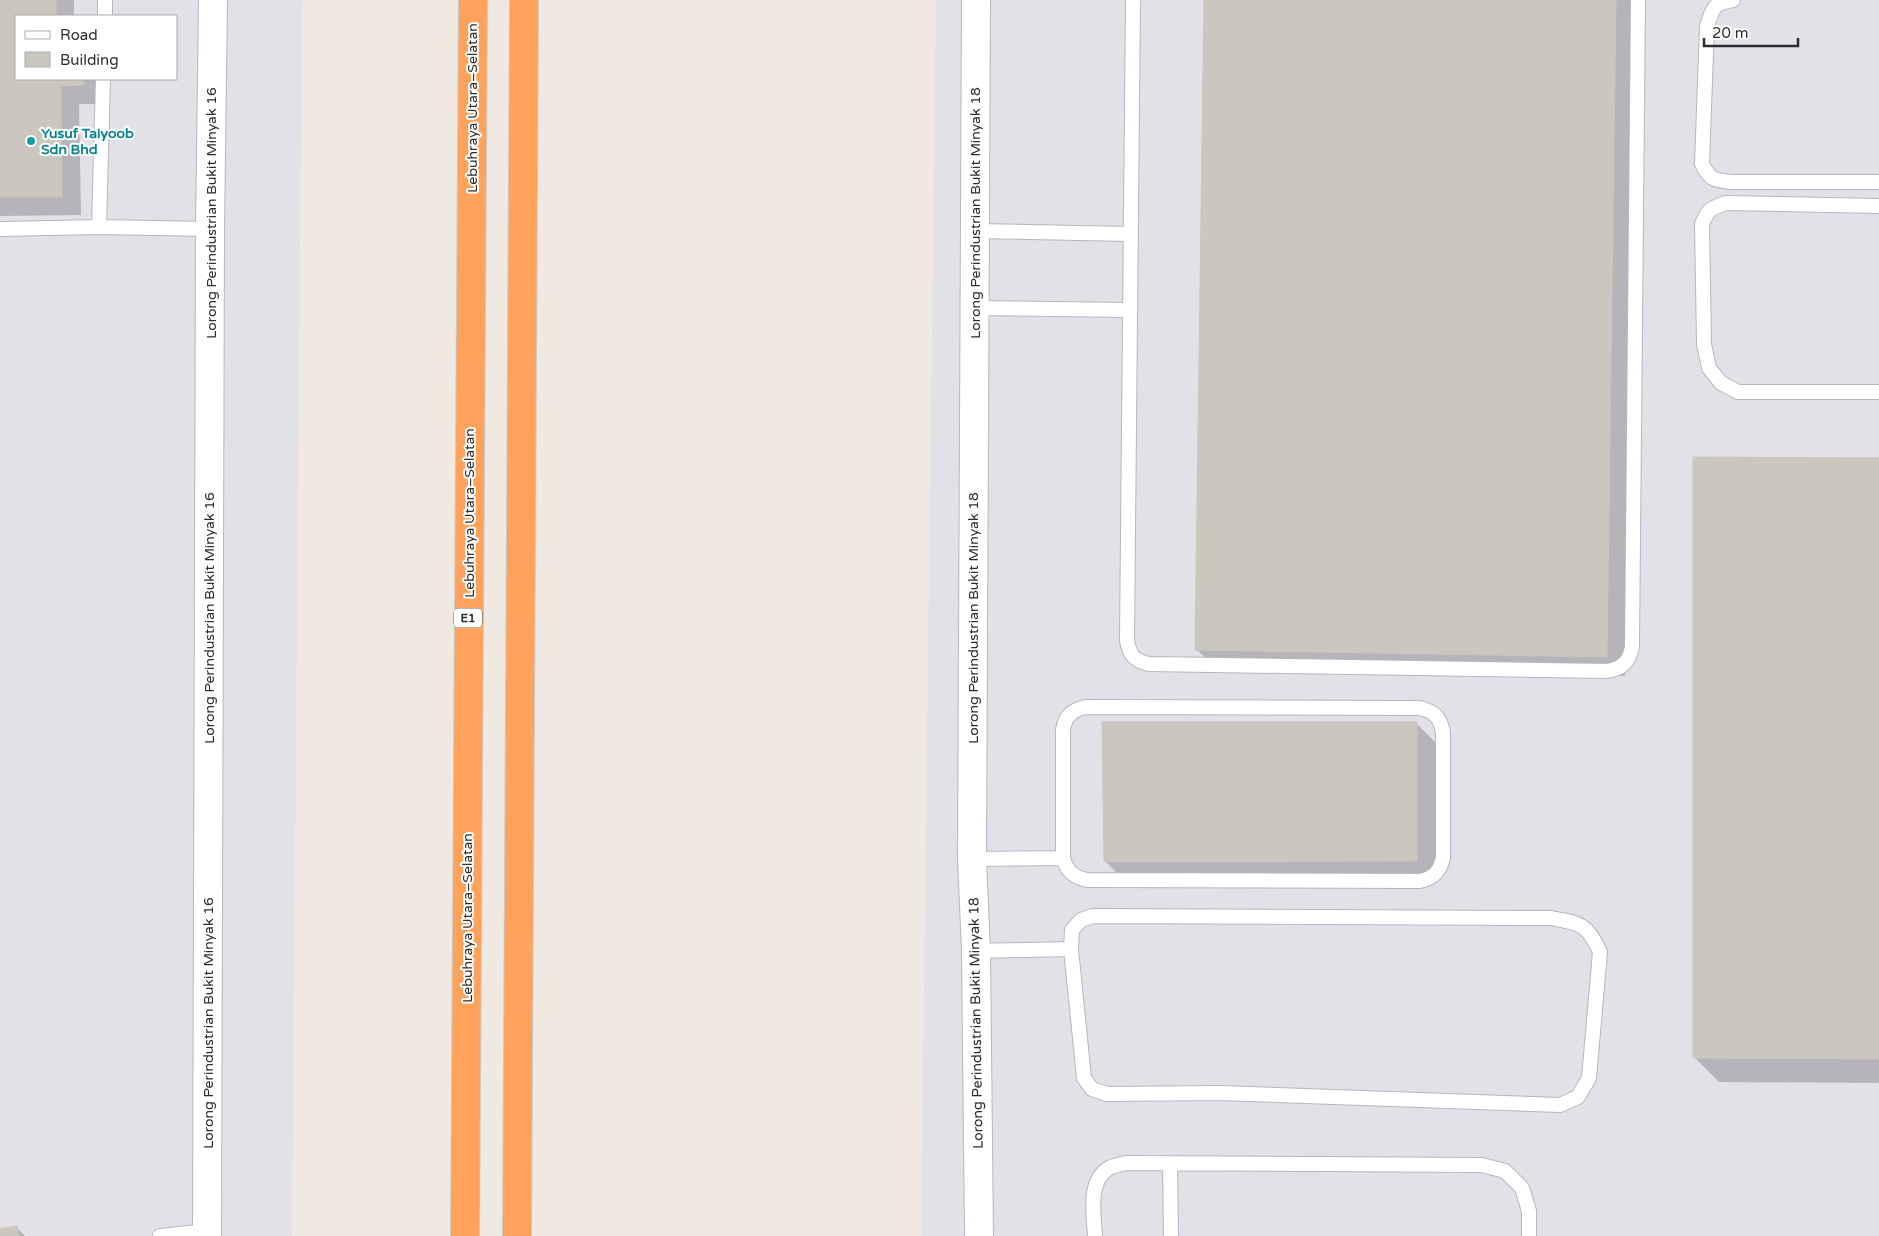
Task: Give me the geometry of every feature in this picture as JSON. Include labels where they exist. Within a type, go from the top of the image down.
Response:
[{"type":"highway","name":"Lebuhraya Utara–Selatan","points":[[465,1236],[473,0]]},
{"type":"highway","points":[[517,1236],[524,0]]},
{"type":"street","name":"Lorong Perindustrian Bukit Minyak 16","points":[[208,1234],[210,229],[213,0]]},
{"type":"street","name":"Lorong Perindustrian Bukit Minyak 18","points":[[976,0],[972,859],[976,951],[979,1236]]},
{"type":"lane","points":[[105,0],[105,15]]},
{"type":"lane","points":[[1132,0],[1127,640],[1128,649],[1133,657],[1149,664],[1608,671],[1617,669],[1625,664],[1630,657],[1632,647],[1638,0]]},
{"type":"lane","points":[[1733,0],[1722,2],[1713,8],[1707,26],[1702,164],[1708,176],[1717,180],[1731,182],[1879,182]]},
{"type":"lane","points":[[99,227],[103,80]]},
{"type":"lane","points":[[1879,206],[1726,203],[1713,207],[1706,213],[1702,224],[1704,344],[1709,368],[1721,383],[1738,392],[1879,392]]},
{"type":"lane","points":[[0,229],[99,227],[210,229]]},
{"type":"lane","points":[[975,231],[1130,234]]},
{"type":"lane","points":[[974,308],[1130,310]]},
{"type":"lane","points":[[1419,708],[1428,710],[1436,715],[1441,723],[1443,732],[1444,858],[1436,874],[1429,879],[1420,881],[1087,880],[1078,878],[1070,873],[1063,858],[1063,730],[1064,721],[1069,714],[1077,709],[1419,708]]},
{"type":"lane","points":[[972,859],[1063,858]]},
{"type":"lane","points":[[1093,916],[1550,918],[1578,922],[1592,934],[1600,952],[1589,1078],[1578,1097],[1560,1105],[1219,1093],[1107,1094],[1092,1089],[1084,1078],[1071,948],[1072,930],[1081,920],[1093,916]]},
{"type":"lane","points":[[976,951],[1071,948]]},
{"type":"lane","points":[[1095,1236],[1094,1195],[1098,1179],[1110,1168],[1125,1163],[1482,1165],[1505,1171],[1522,1188],[1529,1211],[1529,1236]]},
{"type":"lane","points":[[1170,1164],[1171,1236]]},
{"type":"lane","points":[[160,1236],[208,1234]]},
{"type":"shaded area","points":[[0,0],[302,0],[292,1236],[0,1236]]},
{"type":"shaded area","points":[[936,0],[1879,0],[1879,1236],[921,1236]]},
{"type":"building","name":"Yusuf Taiyoob Sdn Bhd","points":[[0,0],[56,0],[56,15],[15,15],[15,80],[84,80],[84,85],[61,86],[62,197],[0,197]]},
{"type":"building","points":[[1204,0],[1616,0],[1607,657],[1195,650]]},
{"type":"building","points":[[1693,457],[1879,458],[1879,1059],[1693,1058]]},
{"type":"building","points":[[1102,722],[1417,722],[1417,861],[1104,862]]},
{"type":"building","points":[[17,1226],[19,1236],[0,1236],[0,1229]]},
{"type":"place","name":"Yusuf Taiyoob Sdn Bhd","points":[[31,141]]}]
